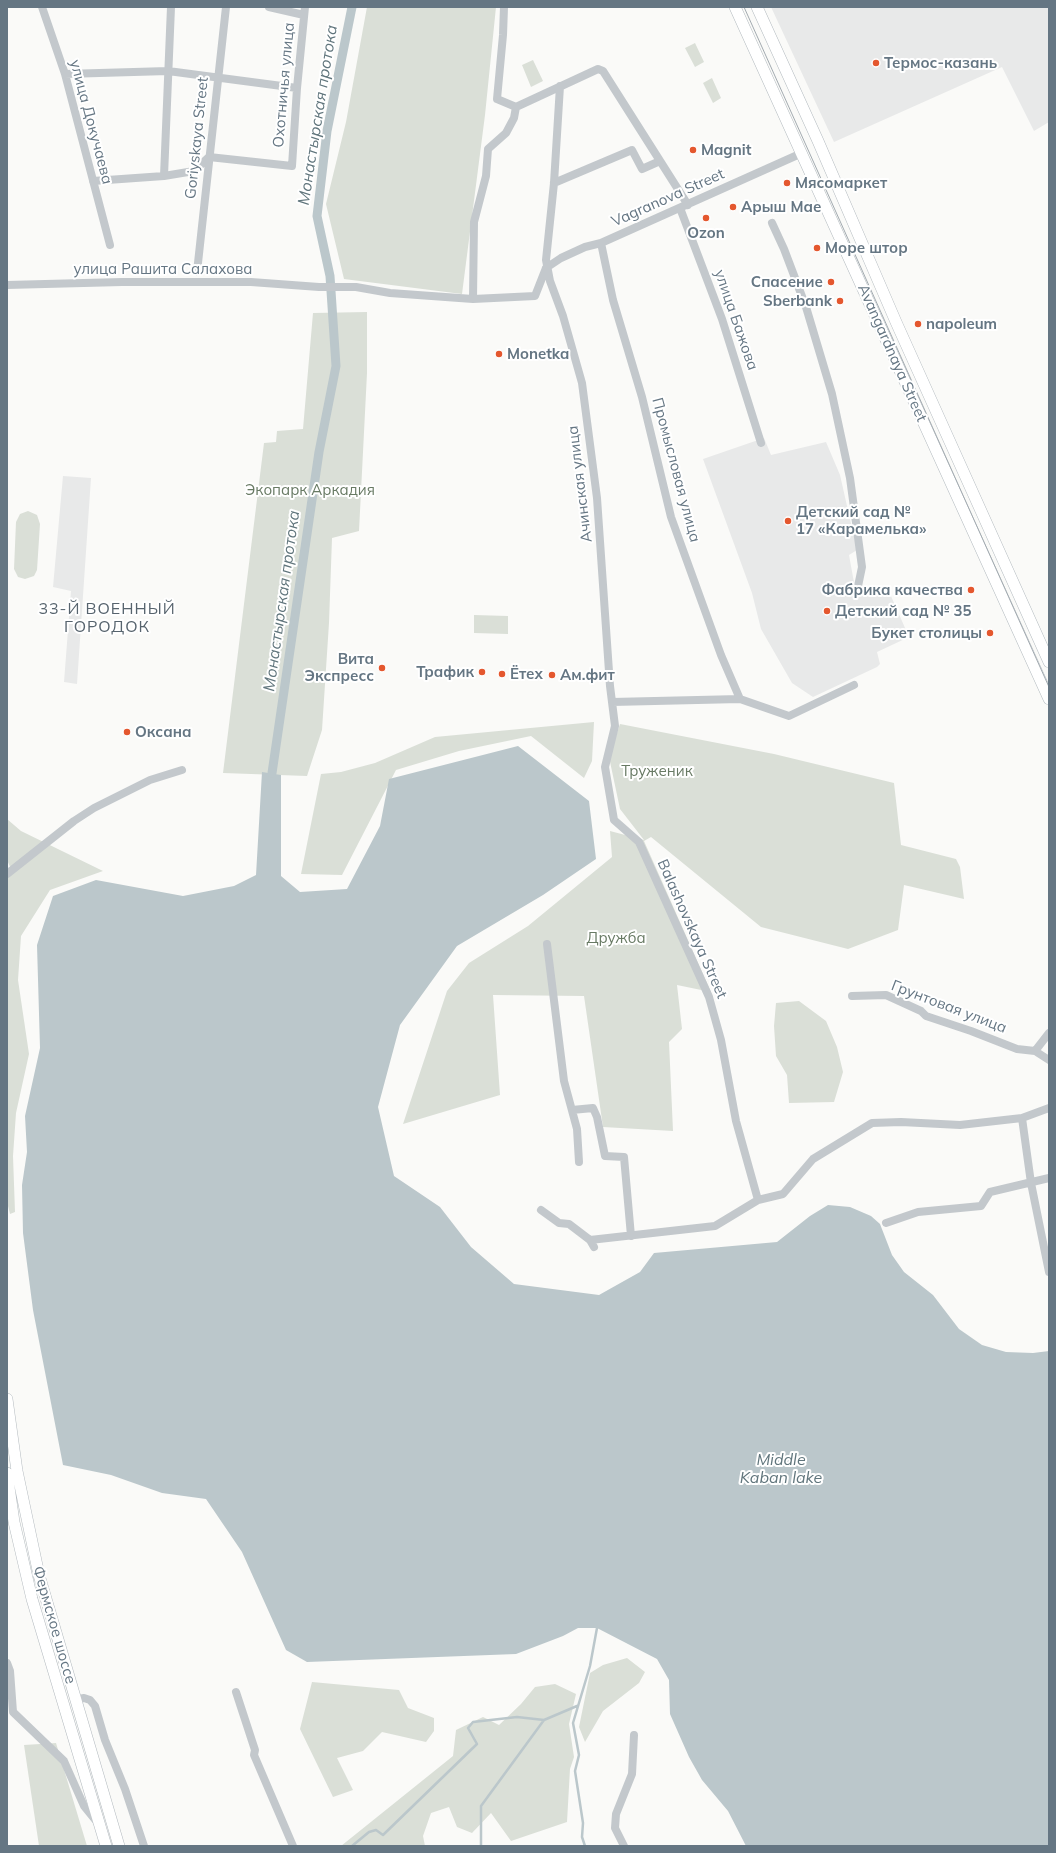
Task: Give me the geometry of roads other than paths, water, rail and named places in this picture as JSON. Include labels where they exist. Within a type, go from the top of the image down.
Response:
[{"type":"main road","name":"Avangardnaya Street","points":[[736,7],[1049,699]]},
{"type":"main road","name":"Avangardnaya Street","points":[[757,7],[818,141],[896,322],[1049,662]]},
{"type":"main road","name":"Фермское шоссе","points":[[7,1399],[17,1471],[39,1575],[119,1846]]},
{"type":"main road","name":"Фермское шоссе","points":[[7,1473],[14,1522],[32,1599],[106,1846]]},
{"type":"street","name":"улица Докучаева","points":[[42,7],[65,74],[110,245]]},
{"type":"street","points":[[164,176],[171,7]]},
{"type":"street","name":"Goriyskaya Street","points":[[197,272],[226,7]]},
{"type":"street","points":[[269,7],[304,16]]},
{"type":"street","name":"Охотничья улица","points":[[209,157],[292,166],[297,88],[305,7]]},
{"type":"street","points":[[504,7],[503,35],[496,99],[516,107],[598,69],[603,71],[688,205]]},
{"type":"street","points":[[65,74],[168,71],[218,76],[297,88]]},
{"type":"street","points":[[516,107],[514,118],[506,133],[488,149],[486,176],[474,222],[473,299],[535,296],[546,268],[546,251],[554,184],[560,86]]},
{"type":"street","points":[[554,184],[632,150],[642,169],[660,161]]},
{"type":"street","name":"Vagranova Street","points":[[546,268],[579,249],[601,243],[802,153]]},
{"type":"street","points":[[93,181],[164,176],[194,171],[209,157]]},
{"type":"street","name":"улица Бажова","points":[[680,208],[722,319],[761,443]]},
{"type":"street","points":[[772,223],[784,249],[806,307],[832,394],[850,478],[862,567],[857,591]]},
{"type":"street","name":"Промысловая улица","points":[[601,243],[613,300],[642,397],[671,517],[720,655],[740,699]]},
{"type":"street","name":"Ачинская улица","points":[[546,268],[567,329],[583,388],[598,498],[612,702]]},
{"type":"street","name":"улица Рашита Салахова","points":[[7,285],[122,282],[236,282],[319,287],[356,287],[390,293],[473,299]]},
{"type":"street","points":[[612,702],[740,699],[789,716],[854,685]]},
{"type":"street","name":"Balashovskaya Street","points":[[612,702],[615,726],[605,767],[614,820],[639,842],[709,997],[721,1040],[736,1121],[758,1200]]},
{"type":"street","points":[[7,874],[74,821],[94,808],[150,780],[182,770]]},
{"type":"street","points":[[546,944],[564,1081],[577,1129],[579,1162]]},
{"type":"street","name":"Грунтовая улица","points":[[852,996],[886,995],[921,1011],[926,1016],[971,1031],[1017,1049],[1035,1051],[1049,1060]]},
{"type":"street","points":[[1035,1051],[1049,1033]]},
{"type":"street","points":[[572,1110],[593,1108],[597,1117],[605,1156],[624,1157],[631,1236]]},
{"type":"street","points":[[541,1210],[559,1223],[568,1224],[592,1244],[631,1236],[715,1226],[758,1200],[783,1194],[813,1159],[872,1123],[901,1122],[960,1125],[1022,1118],[1049,1108]]},
{"type":"street","points":[[1022,1118],[1031,1184],[1049,1272]]},
{"type":"street","points":[[886,1223],[918,1212],[981,1206],[990,1192],[1031,1184],[1049,1178]]},
{"type":"street","points":[[7,1663],[10,1671],[13,1712],[64,1761],[84,1806],[99,1824]]},
{"type":"street","points":[[236,1692],[255,1750],[254,1755],[293,1846]]},
{"type":"street","points":[[75,1700],[84,1698],[90,1700],[95,1706],[105,1740],[125,1788],[144,1846]]},
{"type":"street","points":[[624,1846],[615,1828],[616,1814],[632,1774],[634,1735]]},
{"type":"water","name":"Middle Kaban lake","points":[[518,746],[589,801],[596,859],[543,895],[457,946],[400,1025],[378,1107],[394,1176],[440,1207],[471,1247],[514,1284],[599,1295],[640,1272],[654,1253],[777,1242],[810,1216],[828,1205],[850,1207],[871,1216],[880,1224],[892,1255],[904,1272],[933,1295],[959,1329],[982,1345],[1006,1352],[1033,1353],[1049,1351],[1049,1846],[746,1846],[728,1811],[702,1780],[689,1757],[670,1714],[669,1680],[657,1659],[597,1628],[578,1628],[563,1636],[516,1654],[307,1662],[286,1650],[242,1552],[206,1499],[162,1493],[111,1475],[63,1465],[33,1310],[23,1233],[22,1185],[27,1152],[25,1116],[40,1048],[37,945],[53,896],[96,880],[183,896],[234,886],[256,875],[262,772],[281,775],[281,876],[300,892],[347,889],[380,826],[389,779]]},
{"type":"waterway","name":"Монастырская протока","points":[[272,773],[319,452],[336,366],[330,276],[317,216],[327,131],[352,7]]},
{"type":"waterway","points":[[585,1846],[582,1837],[583,1823],[575,1771],[579,1755],[573,1723],[590,1666],[597,1628]]},
{"type":"waterway","points":[[352,1846],[369,1832],[376,1830],[383,1835],[477,1744],[468,1728],[473,1722],[517,1717],[544,1720],[577,1706]]},
{"type":"waterway","points":[[481,1846],[481,1806],[544,1720]]},
{"type":"tram line","points":[[744,7],[1049,687]]},
{"type":"place","name":"Термос-казань","points":[[876,63]]},
{"type":"place","name":"Magnit","points":[[693,150]]},
{"type":"place","name":"Мясомаркет","points":[[787,183]]},
{"type":"place","name":"Арыш Мае","points":[[733,207]]},
{"type":"place","name":"Ozon","points":[[706,218]]},
{"type":"place","name":"Море штор","points":[[817,248]]},
{"type":"place","name":"Спасение","points":[[831,282]]},
{"type":"place","name":"Sberbank","points":[[840,301]]},
{"type":"place","name":"napoleum","points":[[918,324]]},
{"type":"place","name":"Monetka","points":[[499,354]]},
{"type":"place","name":"Детский сад № 17 «Карамелька»","points":[[788,521]]},
{"type":"place","name":"Фабрика качества","points":[[971,590]]},
{"type":"place","name":"Детский сад № 35","points":[[827,611]]},
{"type":"place","name":"Букет столицы","points":[[990,633]]},
{"type":"place","name":"Вита Экспресс","points":[[382,668]]},
{"type":"place","name":"Трафик","points":[[482,672]]},
{"type":"place","name":"Ётех","points":[[502,674]]},
{"type":"place","name":"Ам.фит","points":[[552,675]]},
{"type":"place","name":"Оксана","points":[[127,732]]},
{"type":"district","name":"33-Й ВОЕННЫЙ ГОРОДОК","points":[[107,618]]},
{"type":"park label","name":"Экопарк Аркадия","points":[[310,490]]},
{"type":"park label","name":"Труженик","points":[[657,771]]},
{"type":"park label","name":"Дружба","points":[[616,938]]}]
